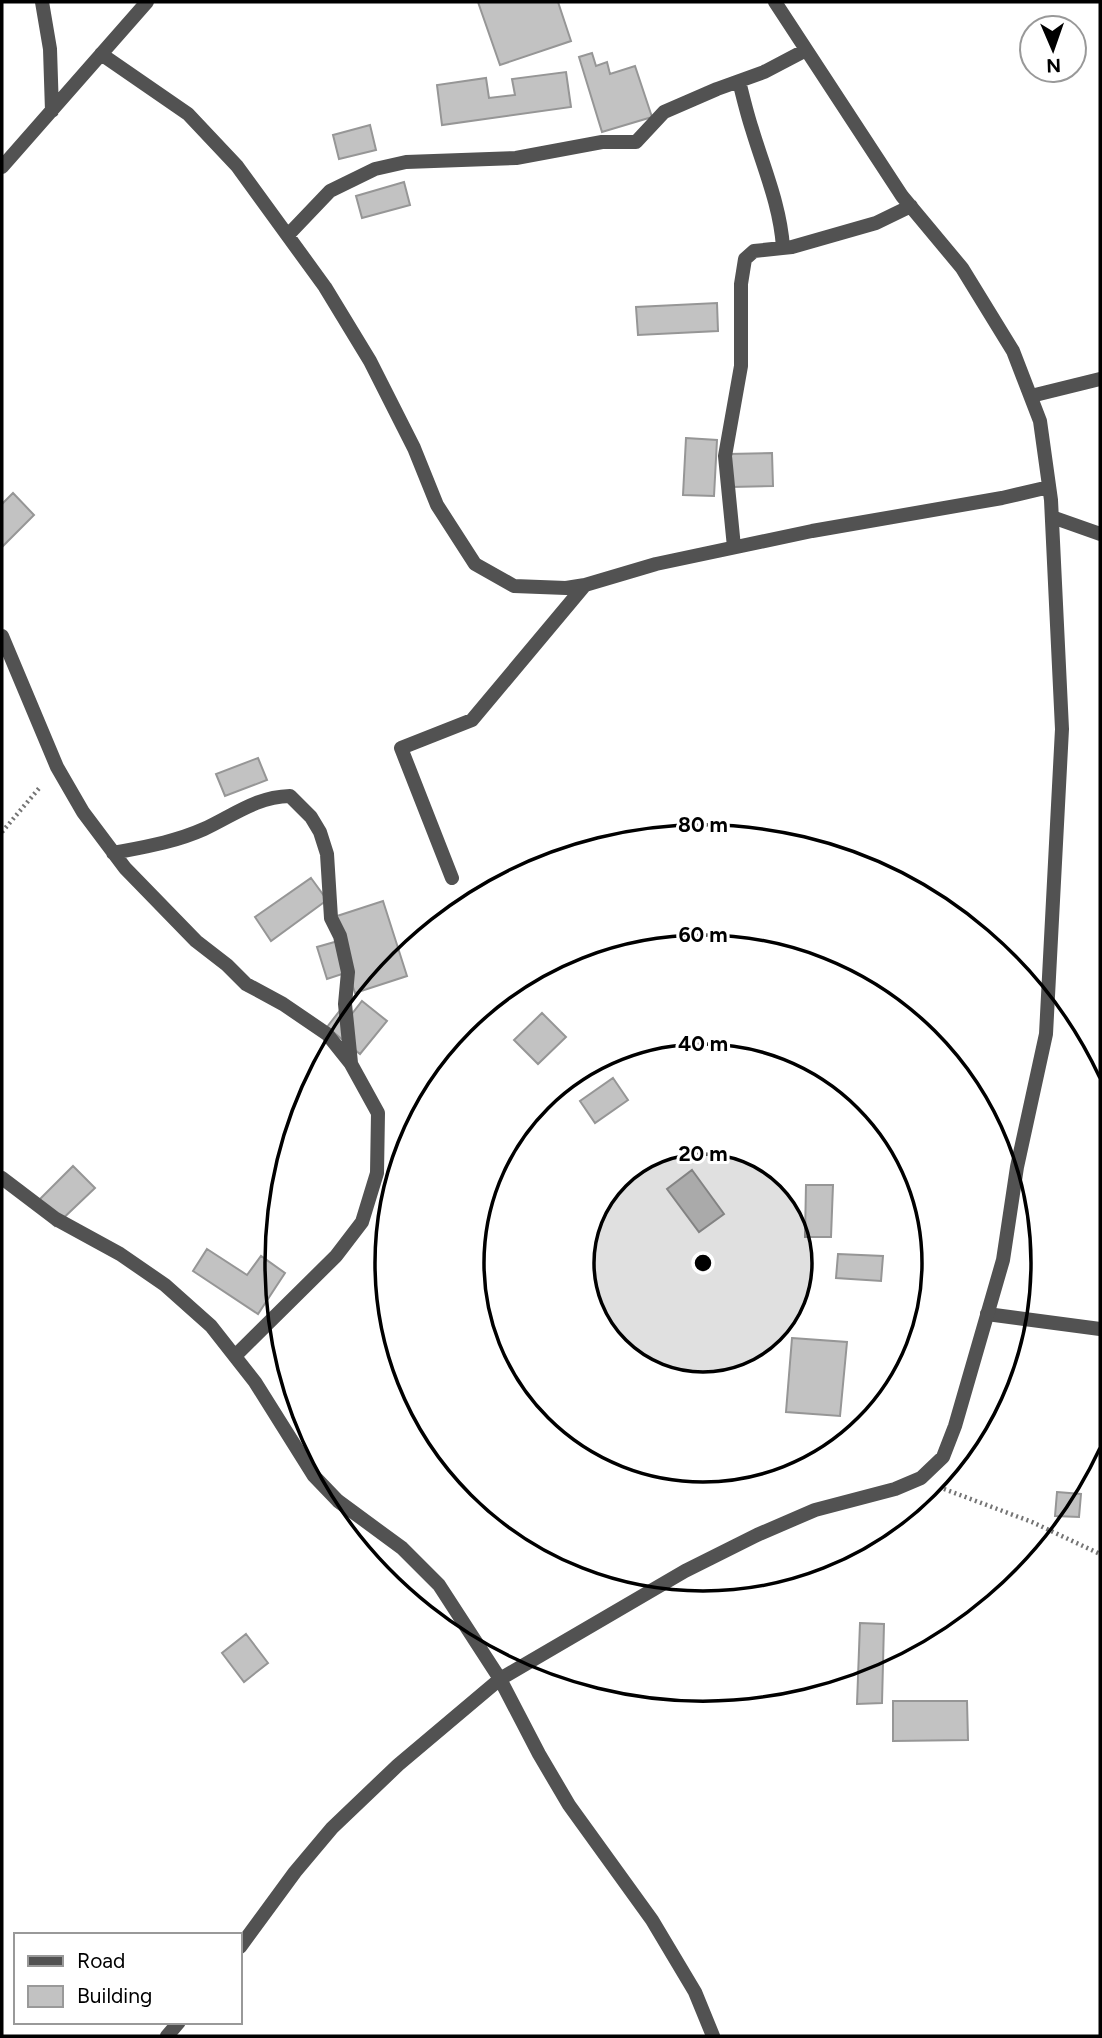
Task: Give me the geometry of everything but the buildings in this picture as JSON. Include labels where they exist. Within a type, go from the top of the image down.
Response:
[{"type":"street","points":[[42,2],[50,50],[52,111]]},
{"type":"street","points":[[2,167],[147,2]]},
{"type":"street","points":[[242,1944],[295,1872],[332,1828],[398,1765],[500,1679],[685,1571],[757,1535],[815,1510],[895,1489],[921,1478],[943,1457],[955,1426],[1003,1260],[1017,1167],[1045,1034],[1062,730],[1052,517],[1041,421],[1013,351],[962,268],[911,206],[806,50],[779,3]]},
{"type":"street","points":[[288,235],[330,191],[375,169],[406,162],[516,158],[602,142],[636,142],[664,111],[764,72],[806,50]]},
{"type":"street","points":[[101,54],[188,114],[237,166],[325,287],[370,361],[414,448],[437,505],[475,564],[514,586],[566,588],[734,547],[1049,487]]},
{"type":"street","points":[[739,81],[752,130],[770,179],[781,225],[783,247]]},
{"type":"street","points":[[734,547],[725,456],[741,366],[743,267],[746,259],[754,251],[792,247],[876,223],[911,206]]},
{"type":"street","points":[[1031,396],[1100,379]]},
{"type":"street","points":[[1052,517],[1100,534]]},
{"type":"street","points":[[452,878],[401,748],[472,720],[585,584]]},
{"type":"street","points":[[2,636],[58,767],[83,812],[113,853],[196,941],[246,984],[283,1004],[327,1034],[351,1064],[378,1114],[377,1173],[362,1222],[336,1256],[235,1356]]},
{"type":"street","points":[[113,853],[160,845],[194,832],[262,799],[290,796],[299,803],[320,832],[327,854],[331,918],[340,936],[348,972],[345,1004],[351,1064]]},
{"type":"street","points":[[2,1178],[56,1219],[120,1254],[165,1285],[211,1326],[255,1382],[314,1476],[338,1501],[402,1548],[439,1585],[500,1679],[569,1805],[652,1920],[695,1992],[713,2036]]},
{"type":"street","points":[[987,1314],[1100,1329]]},
{"type":"path","points":[[2,832],[58,767]]},
{"type":"path","points":[[921,1478],[1032,1522],[1100,1554]]}]
